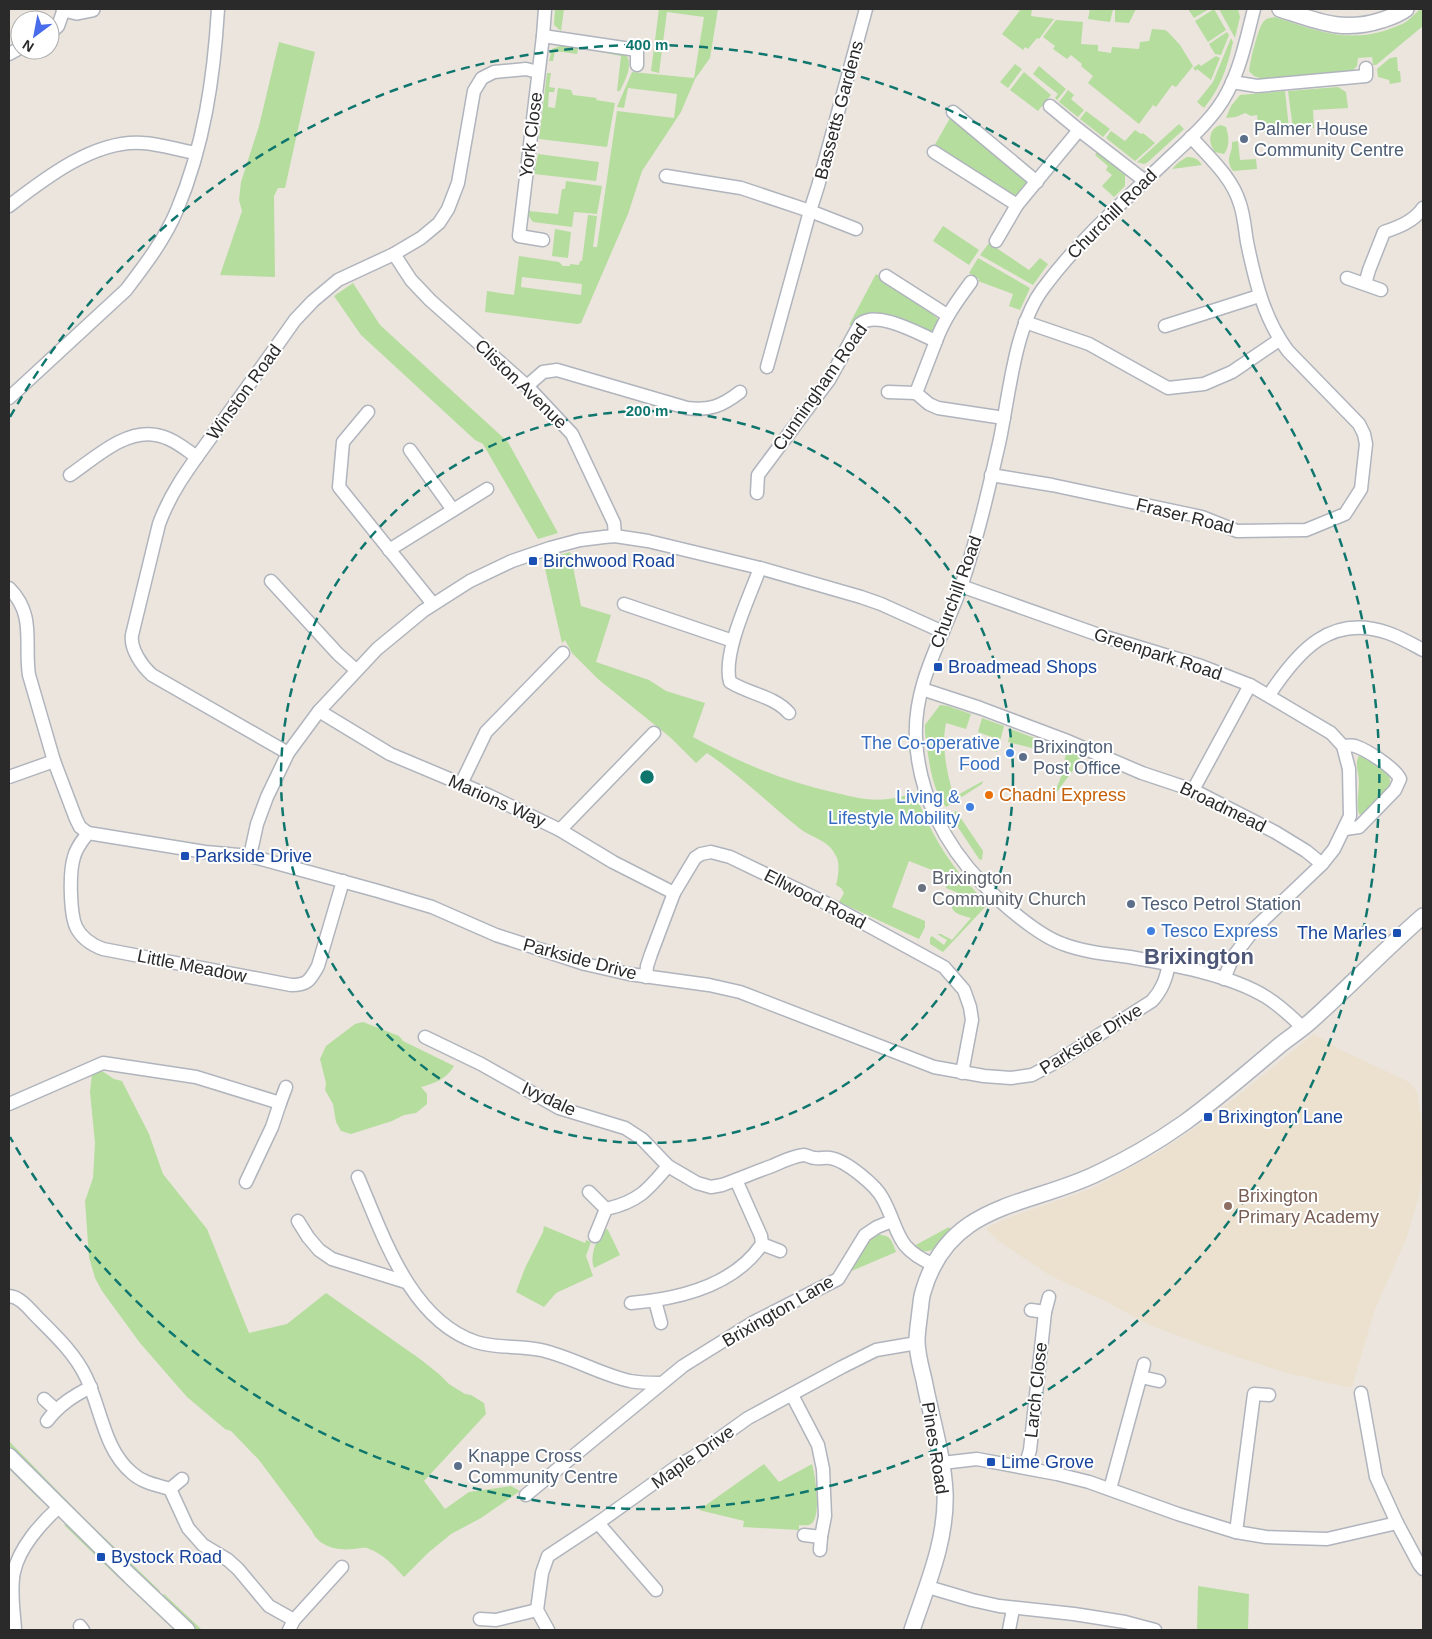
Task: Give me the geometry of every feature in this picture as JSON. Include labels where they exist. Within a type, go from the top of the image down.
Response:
[{"type":"street","points":[[64,9],[77,12],[92,9]]},
{"type":"street","points":[[9,398],[126,290],[160,241],[177,210],[196,153],[212,81],[218,9]]},
{"type":"street","name":"York Close","points":[[544,240],[519,236],[545,9]]},
{"type":"street","name":"Bassetts Gardens","points":[[767,366],[866,9]]},
{"type":"street","name":"Churchill Road","points":[[1254,9],[1232,82],[1222,101],[1191,137],[1084,238],[1040,292],[1026,322],[1016,353],[982,520],[961,586],[928,667],[916,721],[916,740],[923,778],[931,806],[947,839],[980,881],[1005,906],[1052,940],[1065,945],[1169,964],[1244,986],[1265,996],[1302,1027]]},
{"type":"street","points":[[1280,9],[1335,26],[1357,26],[1399,14],[1406,9]]},
{"type":"street","points":[[543,36],[637,50],[637,65]]},
{"type":"street","points":[[1232,82],[1257,86],[1366,76],[1366,68]]},
{"type":"street","name":"Winston Road","points":[[288,753],[152,675],[141,665],[131,642],[159,524],[172,493],[296,320],[313,301],[338,280],[394,254],[421,238],[439,223],[448,209],[458,183],[474,91],[482,78],[494,72],[526,70],[538,72]]},
{"type":"street","points":[[1050,106],[1145,181]]},
{"type":"street","points":[[952,112],[1037,182]]},
{"type":"street","points":[[996,241],[1018,205],[1079,130]]},
{"type":"street","name":"Fraser Road","points":[[991,475],[1202,516],[1237,531],[1306,530],[1345,514],[1361,489],[1366,444],[1360,424],[1288,352],[1279,340],[1259,296],[1240,204],[1231,184],[1218,166],[1191,137]]},
{"type":"street","points":[[9,206],[47,177],[91,153],[116,144],[142,143],[196,153]]},
{"type":"street","points":[[934,152],[1018,205]]},
{"type":"street","points":[[666,176],[741,188],[810,211],[856,230]]},
{"type":"street","points":[[1365,284],[1368,270],[1384,232],[1411,221],[1423,208]]},
{"type":"street","name":"Cliston Avenue","points":[[394,254],[411,280],[430,300],[527,386],[572,434],[614,523],[615,536]]},
{"type":"street","points":[[886,276],[947,315]]},
{"type":"street","points":[[1347,278],[1381,290]]},
{"type":"street","points":[[916,394],[941,326],[971,282]]},
{"type":"street","points":[[1165,326],[1259,296]]},
{"type":"street","name":"Cunningham Road","points":[[757,493],[758,475],[829,380],[860,324],[870,319],[887,321],[936,341]]},
{"type":"street","points":[[1026,322],[1089,344],[1168,388],[1204,384],[1232,372],[1279,340]]},
{"type":"street","points":[[527,386],[543,372],[557,370],[687,408],[700,410],[712,408],[740,392]]},
{"type":"street","points":[[888,392],[916,394],[938,408],[1004,418]]},
{"type":"street","points":[[368,412],[343,442],[339,487],[433,604]]},
{"type":"street","points":[[70,474],[114,445],[143,434],[157,435],[169,440],[197,457]]},
{"type":"street","points":[[410,450],[453,510]]},
{"type":"street","points":[[389,550],[487,489]]},
{"type":"street","points":[[250,856],[257,824],[267,797],[288,753],[318,711],[377,649],[433,604],[470,581],[512,561],[563,544],[615,536],[657,542],[832,588],[881,604],[943,632]]},
{"type":"street","points":[[760,568],[733,641],[728,674],[730,682],[775,701],[789,713]]},
{"type":"street","points":[[271,581],[338,654],[356,670]]},
{"type":"street","name":"Greenpark Road","points":[[961,586],[1099,635],[1201,666],[1250,685],[1331,733],[1343,746],[1354,745],[1397,772],[1400,779],[1395,790],[1359,827],[1344,829]]},
{"type":"street","points":[[9,588],[23,611],[28,626],[29,675],[54,761],[76,819],[80,827],[88,833]]},
{"type":"street","points":[[624,604],[733,641]]},
{"type":"street","points":[[1269,695],[1278,681],[1314,643],[1328,633],[1345,628],[1365,628],[1388,633],[1423,650]]},
{"type":"street","points":[[461,784],[486,732],[563,653]]},
{"type":"street","points":[[1193,790],[1250,685]]},
{"type":"street","name":"Broadmead","points":[[922,689],[980,708],[1065,740],[1142,773],[1193,790],[1275,832],[1306,851],[1322,864]]},
{"type":"street","name":"Marions Way","points":[[318,711],[390,754],[490,796],[560,830],[613,862],[674,893]]},
{"type":"street","points":[[560,830],[654,733]]},
{"type":"street","points":[[1224,979],[1233,957],[1255,928],[1322,864],[1334,849],[1350,816],[1349,769],[1343,746]]},
{"type":"street","points":[[9,777],[54,761]]},
{"type":"street","name":"Parkside Drive","points":[[88,833],[205,852],[250,856],[343,881],[432,907],[522,945],[585,964],[646,977],[709,985],[740,992],[934,1067],[984,1076],[1011,1078],[1032,1075],[1073,1051],[1152,1001],[1162,987],[1169,964]]},
{"type":"street","name":"Little Meadow","points":[[88,833],[76,850],[70,889],[76,927],[86,940],[104,949],[291,985],[301,985],[312,978],[318,966],[343,881]]},
{"type":"street","name":"Ellwood Road","points":[[646,977],[647,966],[674,893],[695,858],[711,852],[730,857],[834,907],[944,967],[964,990],[970,1007],[972,1020],[962,1073]]},
{"type":"street","points":[[892,1221],[907,1249],[918,1258],[934,1265],[943,1250],[958,1234],[982,1216],[1004,1206],[1097,1174],[1148,1146],[1182,1125],[1216,1099],[1339,995],[1423,916]]},
{"type":"street","name":"Ivydale","points":[[425,1037],[481,1064],[559,1108],[625,1128],[642,1139],[668,1166],[697,1183],[711,1187],[805,1155],[811,1158],[829,1158],[853,1170],[870,1182],[882,1197],[892,1221]]},
{"type":"street","points":[[9,1104],[103,1063],[196,1077],[280,1103]]},
{"type":"street","points":[[246,1182],[272,1127],[286,1087]]},
{"type":"street","points":[[606,1209],[627,1203],[642,1194],[668,1166]]},
{"type":"street","points":[[358,1177],[406,1282],[436,1318],[456,1334],[478,1343],[540,1350],[572,1359],[601,1372],[632,1382],[661,1384]]},
{"type":"street","points":[[631,1303],[655,1301],[684,1295],[705,1287],[729,1275],[756,1252],[762,1244],[758,1226],[736,1180]]},
{"type":"street","points":[[589,1192],[606,1209]]},
{"type":"street","points":[[595,1236],[606,1209]]},
{"type":"street","points":[[298,1221],[319,1250],[332,1259],[406,1282]]},
{"type":"street","name":"Brixington Lane","points":[[526,1495],[683,1366],[752,1323],[838,1279],[865,1235],[877,1227],[892,1221]]},
{"type":"street","points":[[762,1244],[780,1251]]},
{"type":"street","name":"Pines Road","points":[[912,1630],[928,1586],[944,1523],[945,1493],[942,1463],[917,1343],[922,1294],[934,1265]]},
{"type":"street","points":[[9,1296],[19,1299],[59,1339],[77,1362],[91,1387],[104,1428],[120,1460],[132,1473],[144,1481],[170,1489],[188,1528],[198,1540],[238,1569],[269,1606],[291,1625],[342,1568]]},
{"type":"street","name":"Larch Close","points":[[1026,1467],[1030,1450],[1045,1312],[1049,1297]]},
{"type":"street","points":[[655,1301],[661,1323]]},
{"type":"street","points":[[1031,1310],[1045,1312]]},
{"type":"street","name":"Maple Drive","points":[[537,1610],[542,1573],[548,1556],[748,1418],[876,1350],[917,1343]]},
{"type":"street","points":[[1110,1489],[1144,1364]]},
{"type":"street","points":[[1141,1377],[1159,1381]]},
{"type":"street","points":[[47,1421],[56,1410],[75,1394],[91,1387]]},
{"type":"street","points":[[1361,1393],[1376,1477],[1397,1524],[1423,1569]]},
{"type":"street","points":[[1236,1532],[1254,1394],[1269,1395]]},
{"type":"street","points":[[792,1395],[818,1445],[824,1468],[825,1516],[820,1537],[820,1550]]},
{"type":"street","points":[[44,1399],[56,1410]]},
{"type":"street","points":[[9,1456],[59,1507],[187,1630]]},
{"type":"street","points":[[942,1463],[977,1459],[1026,1467],[1089,1482],[1178,1514],[1236,1532],[1266,1537],[1327,1539],[1397,1524]]},
{"type":"street","points":[[170,1489],[182,1479]]},
{"type":"street","points":[[14,1630],[11,1589],[14,1572],[27,1544],[43,1521],[59,1507]]},
{"type":"street","points":[[598,1523],[656,1590]]},
{"type":"street","points":[[804,1535],[820,1537]]},
{"type":"street","points":[[928,1586],[972,1600],[1013,1609],[1074,1614],[1123,1626],[1155,1630]]},
{"type":"street","points":[[1009,1630],[1013,1609]]},
{"type":"street","points":[[480,1619],[496,1620],[537,1610],[548,1630]]},
{"type":"shaded area","name":"Brixington Primary Academy","points":[[1314,1034],[1343,1051],[1409,1082],[1417,1092],[1422,1126],[1423,1165],[1419,1196],[1406,1239],[1374,1312],[1352,1387],[1287,1373],[1149,1325],[1103,1300],[1051,1276],[997,1240],[986,1228],[1013,1216],[1091,1189],[1159,1152],[1213,1116]]},
{"type":"green space","points":[[555,9],[564,9],[561,31],[554,25]]},
{"type":"green space","points":[[659,9],[718,9],[710,58],[695,79],[681,112],[642,171],[628,214],[581,323],[485,312],[487,291],[514,295],[519,256],[559,262],[563,266],[570,266],[570,264],[579,265],[580,261],[582,261],[588,215],[597,216],[593,247],[597,247],[617,111],[674,118],[677,94],[628,88],[624,108],[617,107],[632,72],[694,78],[704,17],[667,12],[659,73],[651,71]],"holes":[[[522,277],[582,284],[581,295],[521,287]]]},
{"type":"green space","points":[[1021,9],[1032,9],[1031,16],[1054,19],[1039,39],[1037,38],[1028,49],[1025,47],[1023,50],[1002,34]]},
{"type":"green space","points":[[1090,9],[1113,9],[1110,22],[1088,19]]},
{"type":"green space","points":[[1115,9],[1136,9],[1129,23],[1115,22]]},
{"type":"green space","points":[[1188,9],[1209,9],[1194,18]]},
{"type":"green space","points":[[1214,9],[1226,30],[1208,42],[1195,21]]},
{"type":"green space","points":[[1219,9],[1238,9],[1240,17],[1235,38]]},
{"type":"green space","points":[[1420,9],[1423,9],[1423,26],[1376,65],[1373,65],[1372,57],[1358,58],[1357,66],[1351,72],[1261,81],[1260,78],[1254,76],[1249,71],[1259,30],[1267,19],[1275,17],[1315,30],[1355,36],[1384,31],[1401,25]]},
{"type":"green space","points":[[1056,20],[1083,22],[1081,44],[1098,45],[1098,51],[1111,53],[1112,47],[1139,49],[1140,42],[1149,41],[1152,29],[1165,30],[1180,45],[1193,66],[1176,87],[1172,85],[1156,107],[1153,105],[1139,124],[1088,83],[1093,76],[1081,66],[1082,64],[1071,55],[1067,59],[1053,49],[1055,46],[1043,37]]},
{"type":"green space","points":[[1227,32],[1229,35],[1221,55],[1215,54],[1209,44]]},
{"type":"green space","points":[[1231,38],[1233,42],[1225,71],[1218,87],[1204,108],[1197,102],[1213,82]]},
{"type":"green space","points":[[279,42],[315,52],[285,188],[278,188],[274,196],[275,277],[220,275],[242,211],[239,200],[241,182],[259,126]]},
{"type":"green space","points":[[562,43],[586,47],[586,49],[578,48],[577,54],[555,51],[553,61],[549,61],[552,49],[560,46]]},
{"type":"green space","points":[[590,47],[623,52],[627,56],[629,66],[627,76],[620,91],[617,91],[621,56],[590,50]]},
{"type":"green space","points":[[1216,56],[1220,58],[1211,80],[1193,68],[1199,64],[1201,66]]},
{"type":"green space","points":[[1397,57],[1401,82],[1390,84],[1389,80],[1378,77],[1377,69],[1390,58]]},
{"type":"green space","points":[[1015,64],[1022,69],[1008,88],[1000,82]]},
{"type":"green space","points":[[1039,66],[1066,89],[1057,100],[1055,98],[1058,94],[1033,74]]},
{"type":"green space","points":[[1024,72],[1051,95],[1038,111],[1010,90]]},
{"type":"green space","points":[[547,73],[551,73],[549,87],[555,88],[554,92],[549,92],[548,107],[555,108],[558,88],[571,90],[573,95],[597,98],[596,100],[615,103],[607,147],[539,139]]},
{"type":"green space","points":[[1338,87],[1346,92],[1348,108],[1313,110],[1314,128],[1293,129],[1288,91]]},
{"type":"green space","points":[[1068,90],[1074,95],[1071,99],[1084,110],[1078,117],[1059,102]]},
{"type":"green space","points":[[1285,91],[1289,129],[1259,132],[1257,115],[1251,116],[1245,113],[1236,117],[1226,118],[1231,106],[1240,95]]},
{"type":"green space","points":[[1086,111],[1110,129],[1103,137],[1080,119]]},
{"type":"green space","points":[[950,118],[1027,180],[1028,184],[1015,198],[933,148]]},
{"type":"green space","points":[[1179,124],[1184,129],[1148,162],[1144,164],[1137,162]]},
{"type":"green space","points":[[1221,125],[1226,127],[1228,137],[1228,144],[1224,154],[1215,152],[1210,140],[1214,129]]},
{"type":"green space","points":[[1135,130],[1141,134],[1143,133],[1155,143],[1135,161],[1106,138],[1111,131],[1125,141]]},
{"type":"green space","points":[[1238,141],[1240,160],[1256,159],[1257,169],[1233,171],[1230,167],[1229,160],[1232,142]]},
{"type":"green space","points":[[1097,152],[1125,175],[1125,186],[1114,197],[1102,186],[1112,175],[1106,170],[1108,166],[1095,155]]},
{"type":"green space","points":[[538,154],[599,162],[596,181],[534,174]]},
{"type":"green space","points":[[1187,157],[1196,159],[1202,165],[1172,169],[1179,162]]},
{"type":"green space","points":[[566,181],[602,186],[597,214],[574,212],[572,227],[533,222],[528,215],[529,211],[558,214],[562,189],[565,189]]},
{"type":"green space","points":[[943,226],[979,250],[969,265],[933,241]]},
{"type":"green space","points":[[555,229],[571,232],[568,258],[552,256]]},
{"type":"green space","points":[[989,243],[1029,270],[1040,258],[1048,264],[1033,285],[980,255]]},
{"type":"green space","points":[[978,258],[1030,288],[1020,310],[1009,306],[1013,294],[978,281],[979,279],[969,273]]},
{"type":"green space","points":[[876,274],[938,319],[935,331],[931,333],[874,312],[862,316],[852,325],[849,325]]},
{"type":"green space","points":[[353,283],[380,325],[508,442],[558,533],[538,539],[483,444],[475,440],[361,335],[334,296]]},
{"type":"green space","points":[[570,552],[581,606],[611,615],[596,662],[649,680],[666,691],[705,703],[693,737],[760,769],[813,787],[874,800],[891,799],[915,793],[929,825],[945,853],[964,879],[988,904],[943,952],[930,944],[930,938],[932,936],[944,945],[947,940],[937,934],[952,940],[971,918],[953,910],[952,904],[958,893],[946,888],[947,884],[939,881],[942,874],[909,861],[892,907],[925,921],[925,927],[919,939],[839,902],[844,893],[836,885],[838,861],[830,847],[804,832],[707,753],[696,763],[671,738],[598,679],[572,653],[565,640],[562,643],[543,560]]},
{"type":"green space","points":[[940,705],[971,714],[966,729],[946,723],[944,741],[946,760],[954,797],[983,781],[982,784],[946,807],[933,781],[925,733],[925,725]]},
{"type":"green space","points":[[982,718],[1004,726],[997,752],[994,751],[997,739],[978,732]]},
{"type":"green space","points":[[1011,729],[1053,745],[1052,753],[1008,742]]},
{"type":"green space","points":[[1069,751],[1083,757],[1053,797],[1061,777],[1066,754]]},
{"type":"green space","points":[[1359,756],[1370,760],[1380,767],[1387,773],[1390,779],[1386,791],[1363,815],[1359,814],[1358,807],[1359,782],[1357,765]]},
{"type":"green space","points":[[956,811],[983,851],[982,860],[979,859],[950,815]]},
{"type":"green space","points":[[363,1022],[399,1036],[403,1041],[454,1066],[440,1080],[421,1087],[427,1094],[427,1104],[416,1113],[404,1115],[392,1121],[351,1134],[341,1131],[336,1122],[333,1104],[325,1090],[326,1083],[320,1059],[326,1046],[355,1024]]},
{"type":"green space","points":[[102,1071],[114,1079],[122,1081],[149,1134],[163,1174],[207,1229],[249,1333],[287,1324],[326,1293],[420,1359],[449,1384],[484,1403],[486,1414],[424,1481],[445,1509],[469,1492],[511,1486],[520,1491],[481,1518],[451,1534],[428,1553],[404,1577],[388,1560],[373,1550],[367,1548],[334,1548],[323,1544],[315,1536],[259,1460],[231,1431],[225,1429],[187,1397],[140,1343],[102,1291],[95,1278],[89,1257],[85,1201],[93,1178],[95,1143],[90,1092],[92,1074]]},
{"type":"green space","points":[[544,1226],[585,1243],[586,1240],[591,1242],[586,1256],[593,1276],[556,1293],[544,1307],[516,1292]]},
{"type":"green space","points":[[603,1227],[608,1230],[620,1255],[594,1268],[593,1252]]},
{"type":"green space","points":[[949,1227],[951,1231],[934,1249],[925,1251],[912,1247]]},
{"type":"green space","points":[[878,1232],[889,1238],[896,1252],[847,1273],[867,1239]]},
{"type":"green space","points":[[9,1441],[82,1516],[160,1591],[158,1593],[9,1446]]},
{"type":"green space","points":[[764,1464],[779,1482],[812,1464],[817,1505],[814,1520],[811,1524],[799,1525],[799,1530],[743,1527],[744,1521],[699,1510]]},
{"type":"green space","points":[[9,1465],[26,1482],[42,1502],[9,1469]]},
{"type":"green space","points":[[66,1524],[99,1555],[97,1557],[64,1525]]},
{"type":"green space","points":[[103,1559],[178,1630],[174,1630],[101,1561]]},
{"type":"green space","points":[[1198,1586],[1249,1594],[1248,1630],[1197,1630]]},
{"type":"green space","points":[[164,1594],[202,1630],[197,1630],[162,1596]]},
{"type":"place","name":"Palmer House Community Centre","points":[[1244,139]]},
{"type":"place","name":"Birchwood Road","points":[[533,561]]},
{"type":"place","name":"Broadmead Shops","points":[[938,667]]},
{"type":"place","name":"The Co-operative Food","points":[[1010,753]]},
{"type":"place","name":"Brixington Post Office","points":[[1023,757]]},
{"type":"place","name":"Chadni Express","points":[[989,795]]},
{"type":"place","name":"Living & Lifestyle Mobility","points":[[970,807]]},
{"type":"place","name":"Parkside Drive","points":[[185,856]]},
{"type":"place","name":"Brixington Community Church","points":[[922,888]]},
{"type":"place","name":"Tesco Petrol Station","points":[[1131,904]]},
{"type":"place","name":"Tesco Express","points":[[1151,931]]},
{"type":"place","name":"The Marles","points":[[1397,933]]},
{"type":"place","name":"Brixington Lane","points":[[1208,1117]]},
{"type":"place","name":"Brixington Primary Academy","points":[[1228,1206]]},
{"type":"place","name":"Lime Grove","points":[[991,1462]]},
{"type":"place","name":"Knappe Cross Community Centre","points":[[458,1466]]},
{"type":"place","name":"Bystock Road","points":[[101,1557]]},
{"type":"district","name":"Brixington","points":[[1199,956]]}]
